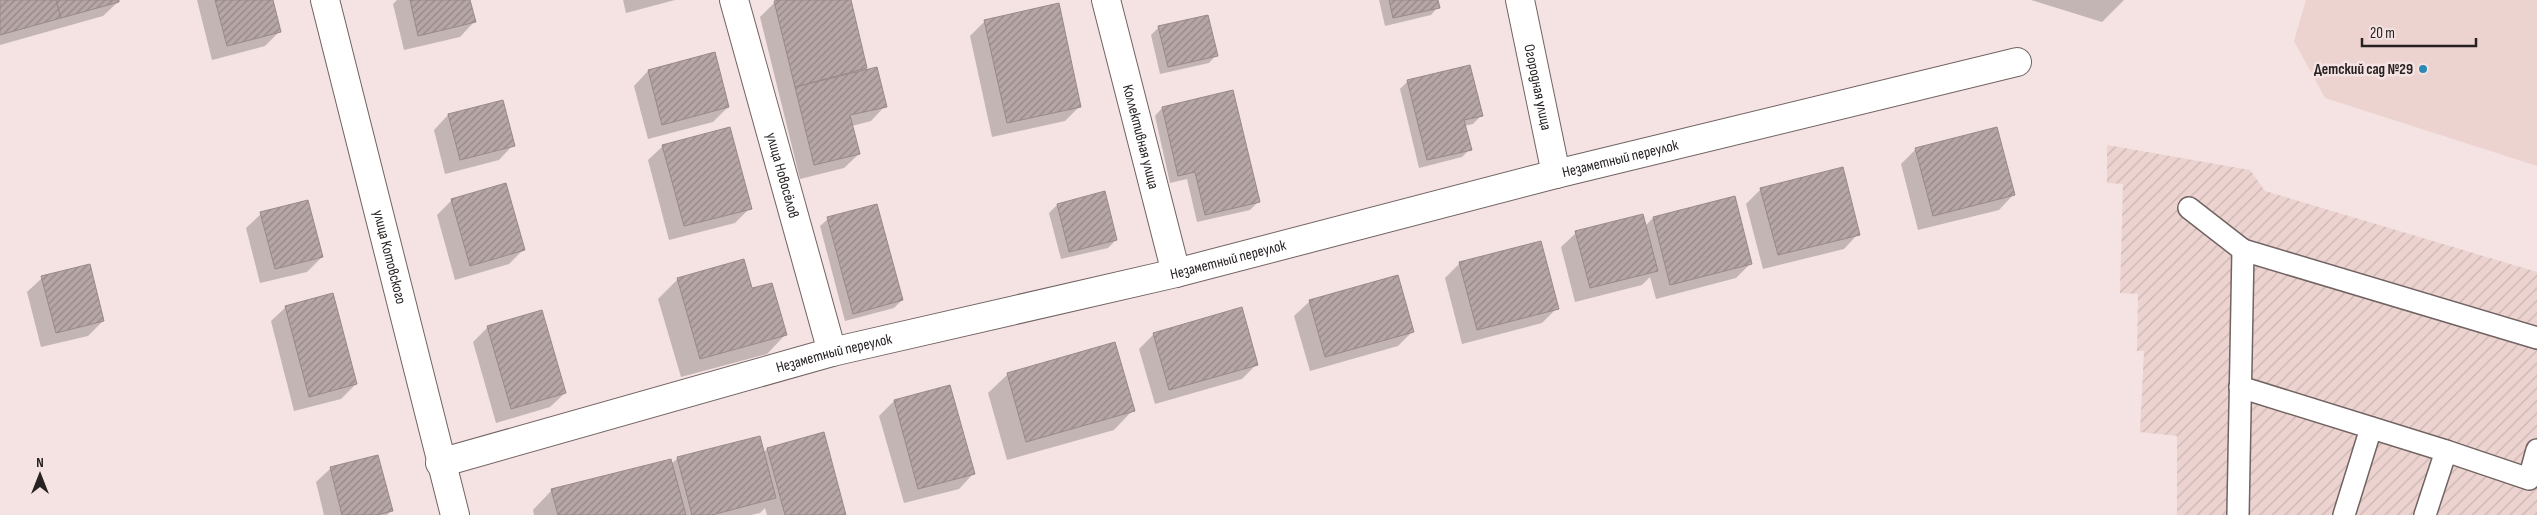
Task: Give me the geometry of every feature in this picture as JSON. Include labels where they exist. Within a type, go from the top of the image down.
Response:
[{"type":"street","name":"улица Котовского","points":[[325,0],[440,463],[455,515]]},
{"type":"street","name":"улица Новосёлов","points":[[734,0],[832,352]]},
{"type":"street","name":"Коллективная улица","points":[[1106,0],[1176,273]]},
{"type":"street","name":"Огородная улица","points":[[1520,0],[1556,174]]},
{"type":"street","name":"Незаметный переулок","points":[[440,463],[832,352],[1176,273],[1556,174],[2017,62]]},
{"type":"lane","points":[[2189,208],[2243,250],[2537,338]]},
{"type":"lane","points":[[2238,515],[2243,250]]},
{"type":"lane","points":[[2240,387],[2446,451],[2533,481],[2537,450]]},
{"type":"lane","points":[[2344,515],[2371,428]]},
{"type":"lane","points":[[2425,515],[2446,451]]},
{"type":"shaded area","name":"Детский сад №29","points":[[2306,0],[2537,0],[2537,166],[2325,98],[2294,41]]},
{"type":"shaded area","points":[[2107,145],[2250,170],[2265,191],[2537,272],[2537,515],[2177,515],[2177,436],[2140,432],[2144,351],[2137,351],[2138,294],[2120,293],[2123,184],[2107,183]]},
{"type":"building","points":[[0,0],[56,0],[61,18],[0,35]]},
{"type":"building","points":[[56,0],[119,0],[119,2],[61,18]]},
{"type":"building","points":[[215,0],[273,0],[281,32],[227,46]]},
{"type":"building","points":[[410,0],[470,0],[476,22],[418,36]]},
{"type":"building","points":[[851,0],[867,68],[795,87],[774,1]]},
{"type":"building","points":[[1389,0],[1438,0],[1440,8],[1393,18]]},
{"type":"building","points":[[1059,3],[1081,107],[1007,123],[984,20]]},
{"type":"building","points":[[1208,15],[1218,56],[1168,67],[1158,26]]},
{"type":"building","points":[[715,52],[729,107],[662,125],[648,70]]},
{"type":"building","points":[[1470,65],[1483,116],[1464,120],[1472,150],[1427,160],[1407,80]]},
{"type":"building","points":[[877,67],[887,107],[850,115],[860,154],[814,165],[795,87]]},
{"type":"building","points":[[1233,90],[1260,202],[1205,215],[1195,172],[1178,176],[1162,107]]},
{"type":"building","points":[[503,100],[515,146],[460,160],[448,114]]},
{"type":"building","points":[[730,127],[752,209],[684,226],[662,145]]},
{"type":"building","points":[[1997,127],[2015,195],[1933,216],[1915,148]]},
{"type":"building","points":[[1843,167],[1860,235],[1778,255],[1760,188]]},
{"type":"building","points":[[506,183],[525,250],[470,266],[451,199]]},
{"type":"building","points":[[1105,191],[1117,240],[1069,252],[1057,204]]},
{"type":"building","points":[[1735,196],[1752,264],[1670,285],[1653,217]]},
{"type":"building","points":[[308,200],[323,257],[275,269],[260,212]]},
{"type":"building","points":[[877,204],[903,300],[853,314],[827,217]]},
{"type":"building","points":[[1643,214],[1658,271],[1590,288],[1575,231]]},
{"type":"building","points":[[1541,241],[1559,309],[1477,330],[1459,262]]},
{"type":"building","points":[[744,259],[752,288],[772,283],[787,335],[700,359],[677,278]]},
{"type":"building","points":[[90,264],[104,321],[56,333],[41,276]]},
{"type":"building","points":[[1398,275],[1414,332],[1325,357],[1309,300]]},
{"type":"building","points":[[333,293],[357,384],[309,397],[285,306]]},
{"type":"building","points":[[1242,307],[1258,365],[1169,390],[1153,333]]},
{"type":"building","points":[[542,310],[566,393],[511,409],[487,326]]},
{"type":"building","points":[[1115,342],[1135,411],[1026,442],[1007,373]]},
{"type":"building","points":[[950,385],[975,474],[918,489],[894,400]]},
{"type":"building","points":[[824,432],[846,515],[785,515],[767,448]]},
{"type":"building","points":[[760,436],[776,498],[712,515],[692,515],[677,457]]},
{"type":"building","points":[[378,455],[393,511],[376,515],[342,515],[330,467]]},
{"type":"building","points":[[671,459],[686,515],[558,515],[551,489]]},
{"type":"place","name":"Детский сад №29","points":[[2423,69]]}]
